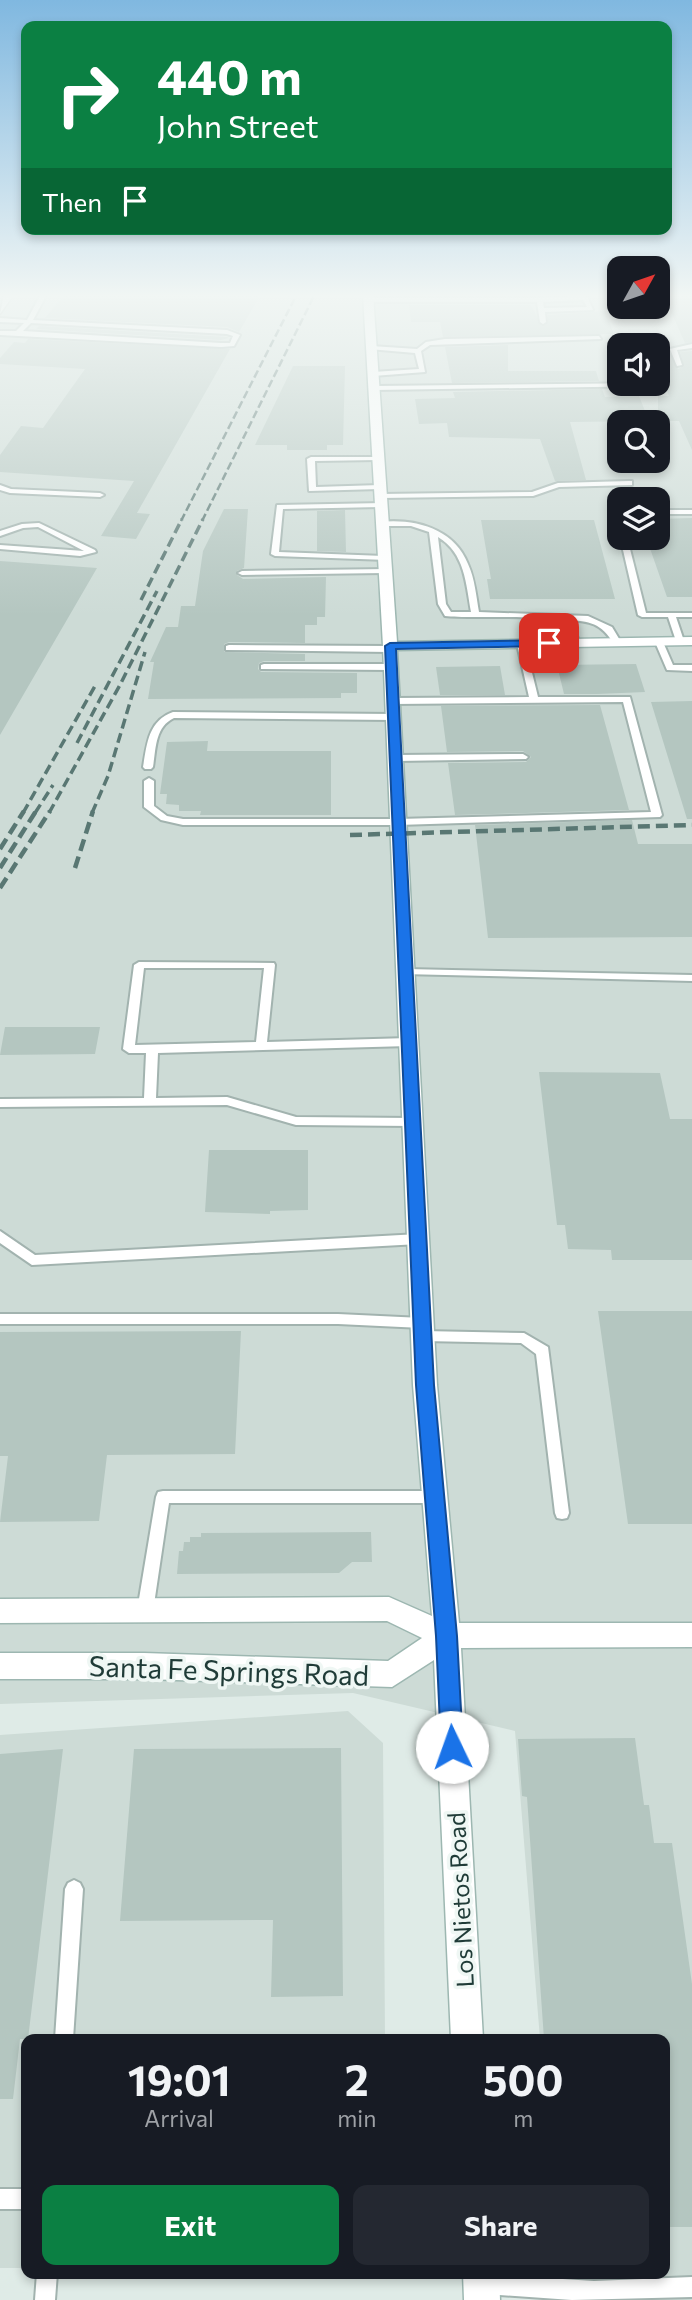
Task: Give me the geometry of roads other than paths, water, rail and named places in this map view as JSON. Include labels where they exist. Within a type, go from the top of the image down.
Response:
[{"type":"main road","name":"Los Nietos Road","points":[[374,401],[396,758],[423,1330],[433,1497],[447,1636],[467,2034]]},
{"type":"main road","points":[[390,647],[686,641]]},
{"type":"main road","points":[[0,1611],[389,1609],[447,1636],[692,1635]]},
{"type":"main road","name":"Santa Fe Springs Road","points":[[0,1666],[144,1666],[392,1674],[447,1636]]},
{"type":"lane","points":[[378,458],[311,459],[313,489],[380,496]]},
{"type":"lane","points":[[385,564],[275,554],[280,507],[380,496],[533,494],[558,485],[629,483]]},
{"type":"lane","points":[[0,487],[10,491],[100,495]]},
{"type":"lane","points":[[670,512],[692,512]]},
{"type":"lane","points":[[382,524],[412,524],[449,539],[463,555],[476,615]]},
{"type":"lane","points":[[0,534],[22,526],[38,525],[92,552],[80,554],[0,547]]},
{"type":"lane","points":[[433,531],[443,610],[448,614],[552,616],[595,621],[609,629],[617,642]]},
{"type":"lane","points":[[626,550],[642,615],[692,615]]},
{"type":"lane","points":[[242,573],[385,564]]},
{"type":"lane","points":[[671,615],[686,641]]},
{"type":"lane","points":[[552,616],[568,624],[576,643]]},
{"type":"lane","points":[[659,642],[670,668],[692,668]]},
{"type":"lane","points":[[521,644],[534,700]]},
{"type":"lane","points":[[229,648],[390,647]]},
{"type":"lane","points":[[264,667],[391,667]]},
{"type":"lane","points":[[148,767],[156,726],[161,719],[173,715],[393,709],[534,700],[627,699],[657,815],[398,821],[183,822],[164,818],[149,807],[149,781]]},
{"type":"lane","points":[[396,758],[523,757]]},
{"type":"lane","points":[[261,1047],[270,965],[139,965],[129,1049],[261,1047],[409,1042]]},
{"type":"lane","points":[[406,972],[692,978]]},
{"type":"lane","points":[[150,1102],[152,1049]]},
{"type":"lane","points":[[0,1103],[227,1101],[296,1121],[413,1122]]},
{"type":"lane","points":[[0,1236],[32,1261],[419,1239]]},
{"type":"lane","points":[[0,1319],[338,1319],[423,1330],[524,1338],[543,1350],[562,1513]]},
{"type":"lane","points":[[145,1611],[163,1497],[433,1497]]},
{"type":"lane","points":[[64,2034],[74,1889]]},
{"type":"lane","points":[[0,2199],[21,2199]]},
{"type":"lane","points":[[45,2300],[47,2279]]},
{"type":"lane","points":[[481,2286],[594,2291],[692,2287]]},
{"type":"railway","points":[[181,521],[242,401]]},
{"type":"railway","points":[[202,521],[262,401]]},
{"type":"railway","points":[[141,600],[182,519]]},
{"type":"railway","points":[[49,813],[120,685],[202,521]]},
{"type":"railway","points":[[77,743],[157,591]]},
{"type":"railway","points":[[92,813],[108,776],[145,652]]},
{"type":"railway","points":[[23,813],[95,686]]},
{"type":"railway","points":[[35,813],[53,785]]},
{"type":"railway","points":[[0,849],[24,811]]},
{"type":"railway","points":[[0,868],[36,811]]},
{"type":"railway","points":[[0,888],[50,811]]},
{"type":"railway","points":[[75,868],[93,811]]},
{"type":"railway","points":[[350,835],[692,825]]}]
